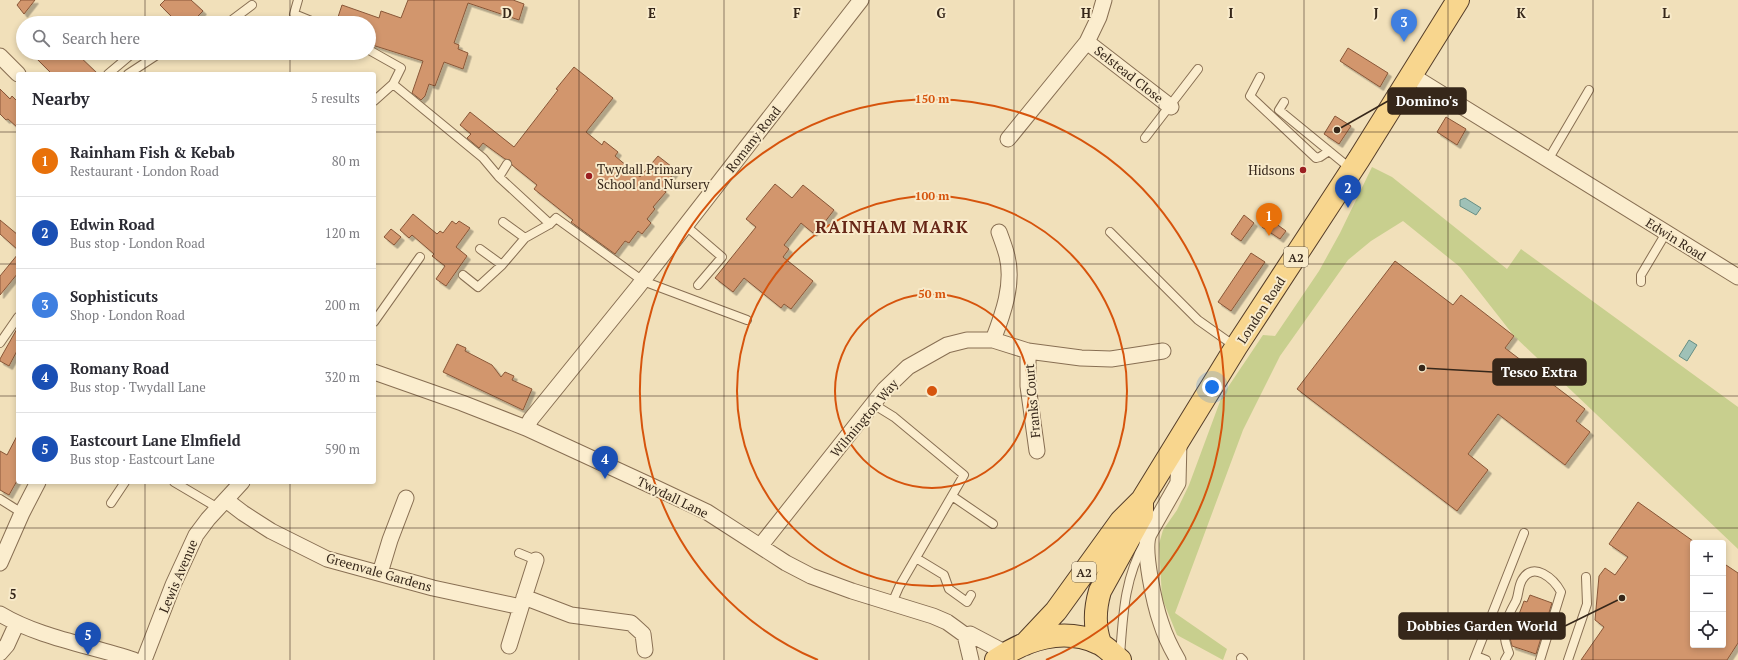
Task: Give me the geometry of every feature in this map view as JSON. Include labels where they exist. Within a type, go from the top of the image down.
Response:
[{"type":"main road","name":"London Road","points":[[1025,644],[1056,611],[1121,521],[1142,500],[1236,347],[1352,169],[1458,0]]},
{"type":"main road","name":"London Road","points":[[1100,643],[1096,626],[1096,602],[1100,591],[1142,515],[1142,500]]},
{"type":"main road","points":[[1001,656],[1025,644],[1046,636],[1066,635],[1080,637],[1100,643],[1120,660]]},
{"type":"street","name":"Romany Road","points":[[526,428],[531,419],[643,281],[861,0]]},
{"type":"street","points":[[1008,139],[1087,42],[1099,17],[1104,0]]},
{"type":"street","name":"Selstead Close","points":[[1087,42],[1170,107]]},
{"type":"street","points":[[0,56],[16,72]]},
{"type":"street","name":"Edwin Road","points":[[1411,75],[1738,278]]},
{"type":"street","points":[[993,340],[1004,310],[1009,280],[1008,257],[999,232]]},
{"type":"street","name":"Wilmington Way","points":[[761,546],[884,390],[908,368],[947,346],[967,340],[993,340],[1028,351],[1081,358],[1111,359],[1163,351]]},
{"type":"street","name":"Franks Court","points":[[1028,351],[1028,386],[1037,451]]},
{"type":"street","name":"Twydall Lane","points":[[376,373],[462,402],[526,428],[707,512],[786,563],[811,576],[852,591],[933,616],[947,622],[965,635],[970,634],[1001,656]]},
{"type":"street","points":[[1178,660],[1169,646],[1160,622],[1152,586],[1146,544],[1151,531],[1178,483],[1179,438]]},
{"type":"street","points":[[0,563],[22,513],[37,484]]},
{"type":"street","name":"Lewis Avenue","points":[[144,660],[187,551],[201,527],[240,484]]},
{"type":"street","points":[[380,573],[390,540],[406,498]]},
{"type":"street","name":"Greenvale Gardens","points":[[222,504],[244,513],[271,530],[327,558],[433,588],[522,602],[571,615],[630,623],[643,634],[645,650]]},
{"type":"street","points":[[508,646],[536,560]]},
{"type":"street","points":[[0,614],[17,623],[134,660]]},
{"type":"street","points":[[0,653],[7,645],[17,623]]},
{"type":"street","points":[[965,635],[969,645],[971,660]]},
{"type":"lane","points":[[298,0],[294,14],[299,16]]},
{"type":"lane","points":[[237,16],[252,5]]},
{"type":"lane","points":[[376,54],[401,68],[393,84],[376,99]]},
{"type":"lane","points":[[110,72],[125,60]]},
{"type":"lane","points":[[131,72],[149,60]]},
{"type":"lane","name":"Selstead Close","points":[[1145,138],[1198,69]]},
{"type":"lane","points":[[1260,77],[1250,96],[1316,158],[1329,151]]},
{"type":"lane","points":[[393,84],[483,158],[499,177],[550,224]]},
{"type":"lane","points":[[1548,160],[1589,90]]},
{"type":"lane","points":[[1284,102],[1279,110],[1352,169]]},
{"type":"lane","points":[[499,177],[507,164]]},
{"type":"lane","points":[[464,275],[478,286],[502,265],[525,238],[550,224],[556,218],[643,281],[747,320]]},
{"type":"lane","points":[[503,222],[525,238]]},
{"type":"lane","points":[[686,226],[722,257],[698,285]]},
{"type":"lane","points":[[1110,232],[1198,320],[1236,347]]},
{"type":"lane","points":[[1641,282],[1641,275],[1666,233]]},
{"type":"lane","points":[[480,249],[502,265]]},
{"type":"lane","points":[[376,319],[420,257]]},
{"type":"lane","points":[[0,343],[16,320]]},
{"type":"lane","points":[[873,404],[894,418],[964,475],[899,587],[892,603]]},
{"type":"lane","points":[[111,503],[124,484]]},
{"type":"lane","points":[[178,484],[222,504]]},
{"type":"lane","points":[[952,496],[993,524]]},
{"type":"lane","points":[[0,499],[22,513]]},
{"type":"lane","points":[[1120,660],[1128,580],[1135,560],[1151,531]]},
{"type":"lane","points":[[1486,660],[1475,658],[1524,533]]},
{"type":"lane","points":[[519,553],[536,560]]},
{"type":"lane","points":[[916,558],[944,575],[950,589],[967,602],[971,595]]},
{"type":"lane","points":[[1505,660],[1509,653],[1504,636],[1505,625],[1511,607],[1516,600],[1518,588],[1526,574],[1541,572],[1548,575],[1561,592],[1540,660]]},
{"type":"lane","points":[[1568,660],[1587,604],[1586,577]]},
{"type":"green space","points":[[1372,167],[1392,177],[1507,269],[1521,249],[1738,407],[1738,549],[1514,336],[1460,267],[1403,221],[1371,241],[1348,260],[1280,356],[1243,430],[1175,613],[1227,649],[1223,660],[1177,635],[1162,598],[1159,544],[1163,530],[1177,510],[1189,485],[1222,396],[1263,335],[1275,336],[1319,271],[1340,233]]},
{"type":"water","points":[[1465,198],[1481,208],[1476,215],[1460,206],[1460,200]]},
{"type":"water","points":[[1689,340],[1697,345],[1687,361],[1679,356]]},
{"type":"building","points":[[21,0],[35,0],[24,14],[17,5]]},
{"type":"building","points":[[165,0],[191,0],[203,11],[198,16],[171,16],[160,5]]},
{"type":"building","points":[[408,0],[513,0],[524,4],[519,20],[468,3],[454,43],[459,45],[458,49],[468,53],[463,69],[444,62],[435,86],[429,84],[425,96],[421,100],[412,93],[423,61],[376,46],[376,17],[379,18],[381,11],[401,18]]},
{"type":"building","points":[[342,5],[373,16],[338,16]]},
{"type":"building","points":[[1348,48],[1388,73],[1380,87],[1340,61]]},
{"type":"building","points":[[38,60],[83,60],[96,72],[50,72]]},
{"type":"building","points":[[574,67],[613,98],[586,132],[602,145],[604,141],[618,152],[615,156],[640,177],[658,156],[676,170],[662,189],[666,192],[653,207],[655,209],[647,219],[651,223],[642,234],[638,231],[629,243],[625,241],[615,254],[571,222],[573,220],[534,189],[537,185],[512,165],[510,160],[505,159],[483,143],[479,148],[467,138],[471,134],[460,125],[470,112],[514,147]]},
{"type":"building","points":[[0,89],[10,99],[12,96],[16,100],[16,126],[0,114]]},
{"type":"building","points":[[1335,116],[1351,126],[1339,144],[1324,134]]},
{"type":"building","points":[[1446,117],[1466,129],[1457,145],[1437,132]]},
{"type":"building","points":[[775,184],[792,198],[803,185],[834,210],[824,223],[822,222],[813,233],[801,223],[784,245],[789,249],[783,257],[813,281],[791,309],[784,304],[781,308],[744,278],[733,292],[715,278],[756,227],[746,219]]},
{"type":"building","points":[[413,214],[437,234],[440,231],[443,233],[452,221],[456,224],[459,221],[470,228],[456,247],[467,256],[446,286],[436,279],[445,266],[432,256],[434,254],[412,235],[409,238],[400,230]]},
{"type":"building","points":[[1244,215],[1254,223],[1241,241],[1231,234]]},
{"type":"building","points":[[1268,218],[1286,231],[1280,239],[1262,227]]},
{"type":"building","points":[[0,220],[16,233],[16,248],[0,234]]},
{"type":"building","points":[[391,229],[401,237],[394,245],[384,237]]},
{"type":"building","points":[[1251,253],[1265,262],[1231,311],[1218,302]]},
{"type":"building","points":[[16,256],[16,275],[0,295],[0,276]]},
{"type":"building","points":[[1395,261],[1453,305],[1461,295],[1514,336],[1505,348],[1585,409],[1576,421],[1590,432],[1565,465],[1498,414],[1468,454],[1488,470],[1457,511],[1297,389]]},
{"type":"building","points":[[16,331],[16,353],[9,366],[0,361]]},
{"type":"building","points":[[457,344],[466,348],[465,351],[492,365],[501,377],[505,372],[514,376],[512,380],[532,389],[523,410],[443,372]]},
{"type":"building","points":[[16,438],[16,483],[9,495],[0,490],[0,451],[7,455]]},
{"type":"building","points":[[1638,502],[1692,540],[1690,540],[1690,648],[1726,648],[1726,565],[1738,573],[1738,643],[1727,660],[1581,660],[1604,627],[1595,620],[1599,576],[1605,568],[1615,575],[1628,557],[1609,544]]},
{"type":"building","points":[[1530,595],[1552,603],[1536,654],[1512,646],[1510,638],[1524,601],[1527,602]]},
{"type":"place","name":"Sophisticuts","points":[[1404,42]]},
{"type":"place","name":"Domino's","points":[[1337,130]]},
{"type":"place","name":"Hidsons","points":[[1303,170]]},
{"type":"place","name":"Twydall Primary School and Nursery","points":[[589,176]]},
{"type":"place","name":"Edwin Road","points":[[1348,208]]},
{"type":"place","name":"Rainham Fish & Kebab","points":[[1269,236]]},
{"type":"place","name":"Tesco Extra","points":[[1422,368]]},
{"type":"place","name":"Romany Road","points":[[605,479]]},
{"type":"place","name":"Dobbies Garden World","points":[[1622,598]]},
{"type":"place","name":"Eastcourt Lane Elmfield","points":[[88,655]]},
{"type":"district","name":"RAINHAM MARK","points":[[892,226]]}]
